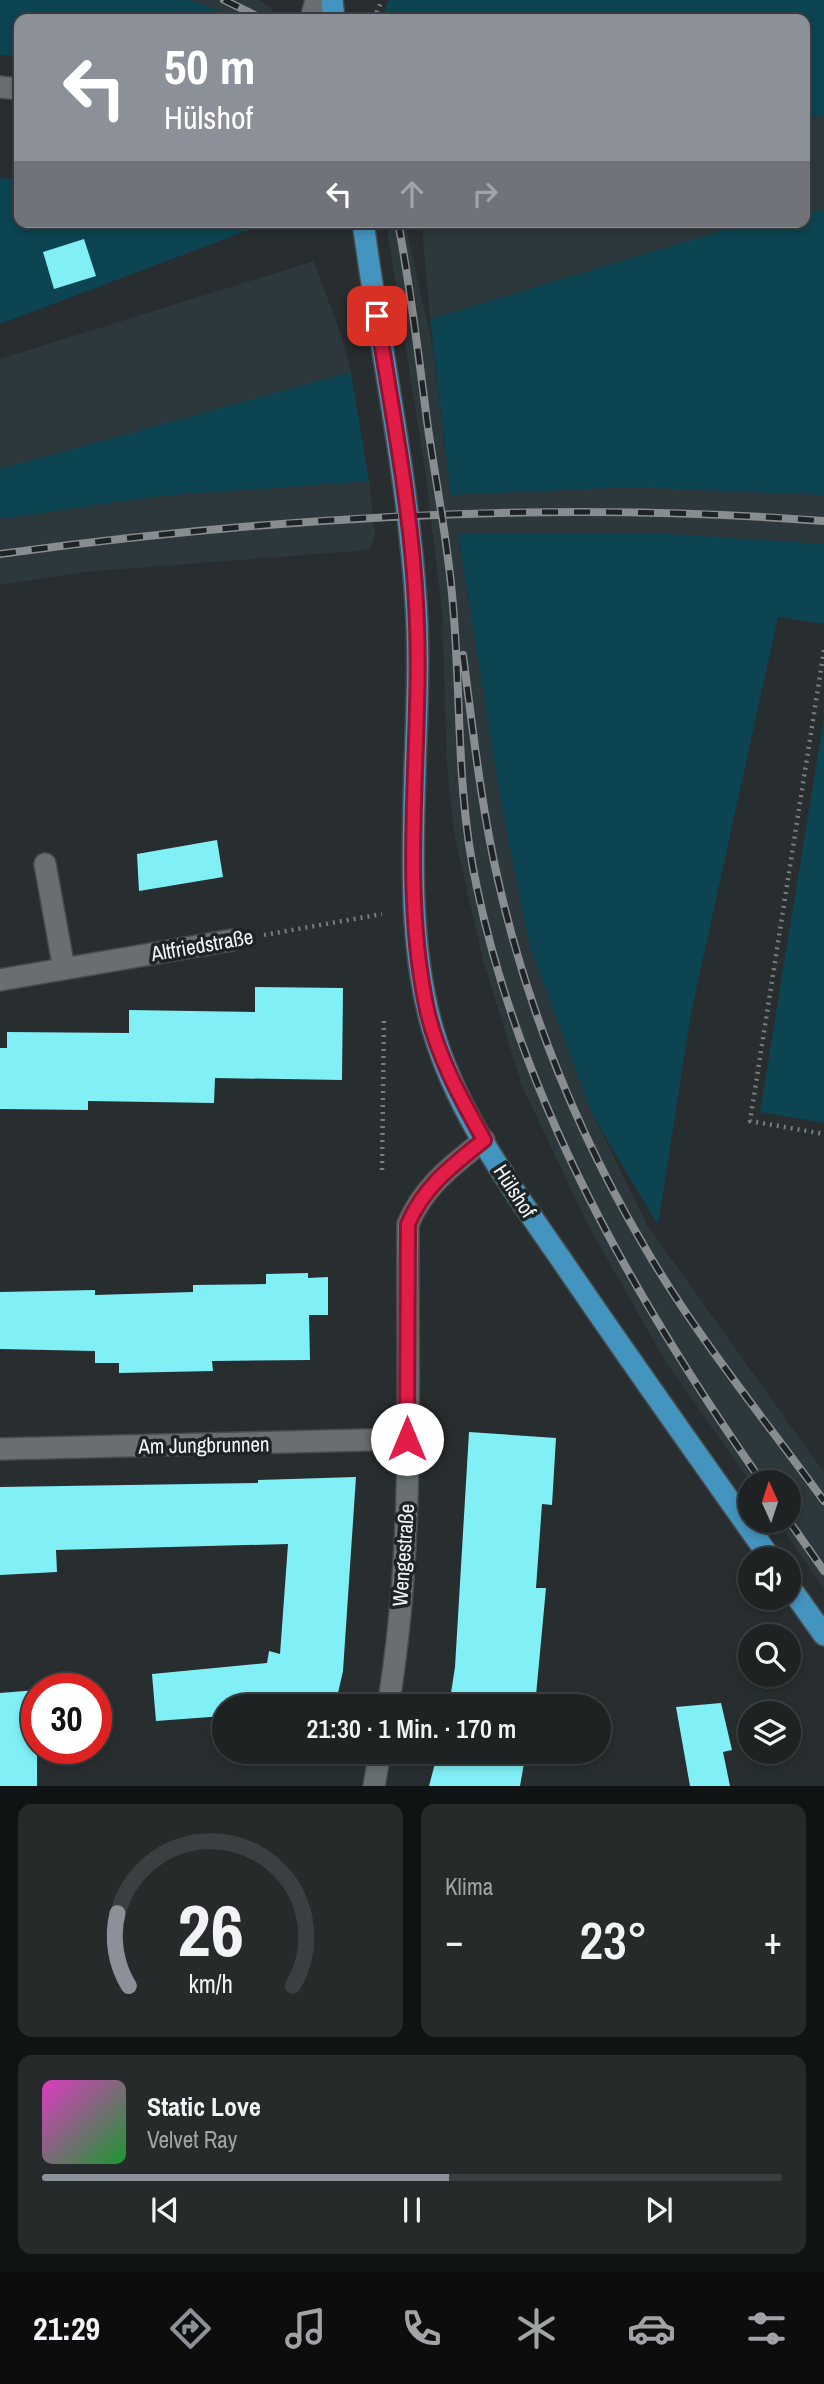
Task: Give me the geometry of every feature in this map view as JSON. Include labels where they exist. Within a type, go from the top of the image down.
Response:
[{"type":"main road","name":"Hülshof","points":[[364,228],[401,476],[416,603],[415,860],[421,968],[426,1004],[437,1043],[454,1085],[506,1178],[763,1547]]},
{"type":"main road","points":[[801,1603],[824,1635]]},
{"type":"street","points":[[357,228],[366,244]]},
{"type":"street","points":[[45,864],[64,969]]},
{"type":"street","name":"Altfriedstraße","points":[[0,980],[232,940]]},
{"type":"street","name":"Wengestraße","points":[[389,1694],[399,1615],[408,1493],[408,1224],[417,1203],[437,1178],[484,1140]]},
{"type":"street","name":"Am Jungbrunnen","points":[[0,1449],[407,1439]]},
{"type":"street","points":[[374,1786],[378,1764]]},
{"type":"path","points":[[824,650],[750,1121],[824,1134]]},
{"type":"path","name":"Altfriedstraße","points":[[232,940],[376,914]]},
{"type":"path","points":[[382,1170],[384,1017]]},
{"type":"shaded area","points":[[0,0],[189,0],[229,14],[14,14],[14,56],[0,55]]},
{"type":"shaded area","points":[[189,0],[260,0],[273,9],[270,14],[229,14]]},
{"type":"shaded area","points":[[389,0],[824,0],[824,115],[810,117],[810,14],[383,14]]},
{"type":"shaded area","points":[[824,115],[824,210],[810,212],[810,117]]},
{"type":"shaded area","points":[[0,178],[14,179],[14,228],[254,228],[0,324]]},
{"type":"shaded area","points":[[824,210],[824,495],[630,487],[451,495],[430,319],[731,228],[810,228],[810,212]]},
{"type":"shaded area","points":[[387,228],[406,228],[433,349],[451,495],[630,487],[824,495],[824,544],[669,534],[458,535],[502,808],[593,1116],[649,1228],[824,1472],[824,1588],[801,1555],[801,1547],[795,1547],[785,1533],[802,1533],[802,1470],[742,1470],[665,1361],[587,1223],[522,1086],[483,960],[454,834],[447,767],[442,611],[425,470]]},
{"type":"shaded area","points":[[422,228],[739,228],[430,319]]},
{"type":"shaded area","points":[[314,261],[342,338],[351,372],[0,469],[0,359]]},
{"type":"shaded area","points":[[351,372],[369,481],[159,496],[0,519],[0,469]]},
{"type":"shaded area","points":[[369,481],[375,535],[370,550],[85,572],[0,585],[0,519],[159,496]]},
{"type":"shaded area","points":[[458,534],[669,534],[824,544],[824,624],[778,617],[691,1013],[658,1225],[593,1116],[530,947],[502,808]]},
{"type":"shaded area","points":[[824,717],[824,1123],[760,1112]]},
{"type":"building","points":[[84,239],[96,276],[54,289],[43,252]]},
{"type":"building","points":[[217,840],[223,877],[139,891],[137,854]]},
{"type":"building","points":[[255,987],[343,988],[342,1080],[215,1078],[214,1103],[88,1101],[88,1110],[0,1109],[0,1048],[7,1048],[7,1032],[129,1033],[129,1010],[255,1012]]},
{"type":"building","points":[[308,1273],[308,1278],[328,1277],[328,1315],[309,1315],[310,1360],[212,1361],[213,1371],[119,1373],[119,1363],[95,1363],[95,1351],[0,1349],[0,1292],[95,1290],[95,1295],[193,1292],[193,1285],[266,1284],[266,1274]]},
{"type":"building","points":[[469,1432],[556,1438],[552,1505],[542,1504],[536,1588],[546,1588],[536,1694],[451,1694],[455,1667]]},
{"type":"building","points":[[356,1477],[343,1671],[338,1694],[212,1694],[212,1717],[156,1721],[152,1674],[267,1663],[269,1651],[280,1654],[288,1544],[56,1550],[57,1572],[0,1575],[0,1487],[258,1483],[258,1480]]},
{"type":"building","points":[[21,1691],[21,1764],[37,1764],[37,1786],[0,1786],[0,1693]]},
{"type":"building","points":[[721,1703],[732,1750],[723,1752],[730,1786],[690,1786],[676,1707]]},
{"type":"building","points":[[435,1764],[524,1764],[520,1786],[429,1786]]},
{"type":"railway","points":[[224,0],[253,14]]},
{"type":"railway","points":[[399,228],[450,573],[465,814],[477,888],[497,969],[523,1047],[554,1124],[590,1199],[671,1343],[754,1470]]},
{"type":"railway","points":[[0,554],[205,530],[411,516],[618,512],[824,521]]},
{"type":"railway","points":[[463,655],[482,796],[498,880],[539,1022],[576,1114],[620,1203],[685,1312],[824,1501]]},
{"type":"railway","points":[[797,1533],[824,1571]]},
{"type":"route","points":[[377,316],[401,476],[416,603],[415,860],[421,968],[426,1004],[437,1043],[454,1085],[484,1140],[437,1178],[417,1203],[408,1224],[407,1439]]}]
